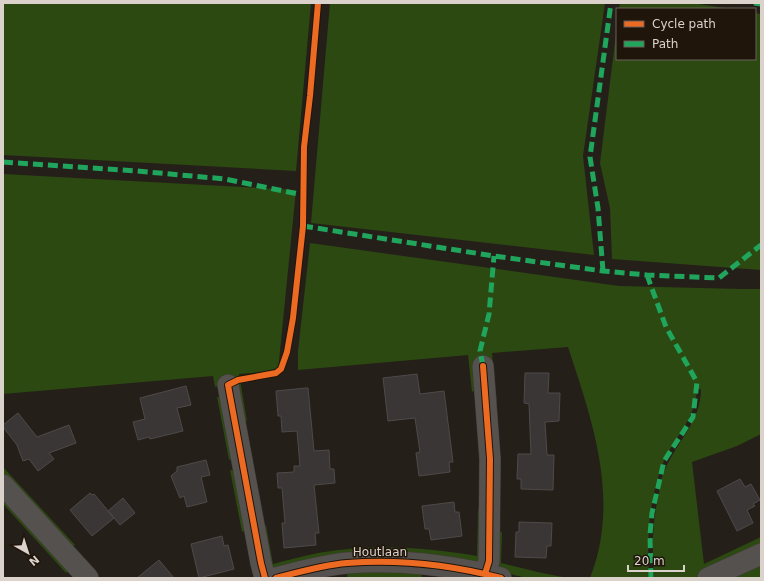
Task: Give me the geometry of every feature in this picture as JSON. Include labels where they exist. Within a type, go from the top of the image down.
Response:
[{"type":"street","name":"Houtlaan","points":[[276,578],[305,570],[346,563],[368,562],[422,563],[453,567],[493,576],[489,561],[490,459],[482,366]]},
{"type":"street","points":[[228,385],[265,578]]},
{"type":"street","points":[[3,485],[88,578]]},
{"type":"street","points":[[708,578],[761,554]]},
{"type":"green space","points":[[3,3],[311,3],[296,171],[3,155]]},
{"type":"green space","points":[[330,3],[605,3],[583,156],[594,255],[311,223]]},
{"type":"green space","points":[[620,3],[692,3],[724,8],[619,8]]},
{"type":"green space","points":[[756,13],[761,14],[761,270],[612,259],[610,208],[600,163],[616,34],[616,60],[756,60]]},
{"type":"green space","points":[[3,174],[296,190],[278,371],[239,374],[247,421],[240,419],[223,384],[215,387],[213,376],[3,394]]},
{"type":"green space","points":[[310,243],[619,286],[761,289],[761,434],[737,446],[692,462],[704,564],[761,537],[761,547],[694,578],[654,578],[654,525],[661,482],[669,461],[687,432],[697,412],[701,389],[697,389],[693,410],[666,456],[657,480],[651,508],[648,550],[649,578],[590,578],[597,558],[601,537],[603,488],[596,440],[568,347],[492,353],[497,403],[490,400],[485,357],[476,358],[479,388],[472,392],[468,355],[298,370],[298,351]]},
{"type":"green space","points":[[217,397],[225,398],[236,457],[229,460]]},
{"type":"green space","points":[[3,467],[75,545],[68,549],[3,477]]},
{"type":"green space","points":[[230,470],[239,471],[249,528],[242,532]]},
{"type":"green space","points":[[3,496],[73,568],[66,573],[3,504]]},
{"type":"green space","points":[[478,509],[486,511],[482,559],[477,562],[270,568],[259,529],[266,525],[273,564],[318,553],[358,548],[437,550],[477,556]]},
{"type":"green space","points":[[502,532],[501,563],[568,578],[523,577],[498,568],[495,534]]},
{"type":"green space","points":[[761,562],[761,578],[736,578],[735,575]]},
{"type":"green space","points":[[348,571],[421,571],[422,578],[347,578]]},
{"type":"building","points":[[525,373],[549,373],[548,393],[560,393],[559,421],[545,422],[547,455],[554,455],[553,490],[521,489],[521,479],[517,479],[518,454],[531,454],[529,404],[524,403]]},
{"type":"building","points":[[417,374],[420,394],[444,391],[453,462],[449,462],[450,472],[419,476],[416,453],[420,452],[415,418],[388,421],[383,378]]},
{"type":"building","points":[[186,386],[191,405],[177,408],[183,431],[150,439],[149,437],[138,440],[133,422],[145,419],[140,398]]},
{"type":"building","points":[[308,388],[314,451],[329,450],[330,469],[334,469],[335,483],[314,485],[319,533],[315,533],[316,545],[284,548],[282,523],[285,523],[282,488],[278,488],[277,473],[294,472],[294,466],[300,466],[297,431],[282,432],[281,416],[278,416],[276,391]]},
{"type":"building","points":[[18,413],[37,437],[69,425],[76,443],[49,453],[54,459],[38,471],[29,459],[23,461],[17,445],[3,427],[3,425]]},
{"type":"building","points":[[206,460],[210,475],[201,477],[207,502],[187,507],[184,496],[180,498],[171,476],[177,471],[177,467]]},
{"type":"building","points":[[740,479],[745,487],[751,484],[760,500],[753,504],[755,506],[747,510],[753,523],[737,531],[717,491]]},
{"type":"building","points":[[90,493],[92,495],[94,494],[114,518],[92,536],[70,510]]},
{"type":"building","points":[[123,498],[135,513],[120,525],[108,511]]},
{"type":"building","points":[[454,502],[455,512],[459,512],[462,536],[431,540],[429,529],[425,529],[422,506]]},
{"type":"building","points":[[519,522],[552,523],[551,546],[547,546],[546,558],[515,557],[516,532],[519,532]]},
{"type":"building","points":[[222,536],[224,546],[228,545],[234,569],[199,578],[191,544]]},
{"type":"building","points":[[159,560],[174,578],[137,578]]},
{"type":"marked path","points":[[603,271],[598,208],[590,157],[611,3]]},
{"type":"marked path","points":[[754,3],[761,4]]},
{"type":"marked path","points":[[3,162],[137,171],[225,179],[303,195]]},
{"type":"marked path","points":[[303,226],[494,256],[603,271],[647,275],[719,278],[761,245]]},
{"type":"marked path","points":[[483,366],[480,351],[489,314],[494,256]]},
{"type":"marked path","points":[[647,275],[666,327],[697,382],[693,417],[664,461],[652,513],[650,534],[651,578]]},
{"type":"cycle path","points":[[265,578],[228,385],[238,380],[276,373],[281,369],[287,352],[293,318],[303,226],[304,147],[318,3]]},
{"type":"cycle path","points":[[483,366],[490,459],[489,561],[485,574]]},
{"type":"cycle path","points":[[276,578],[329,565],[366,562],[444,566],[501,578]]}]
